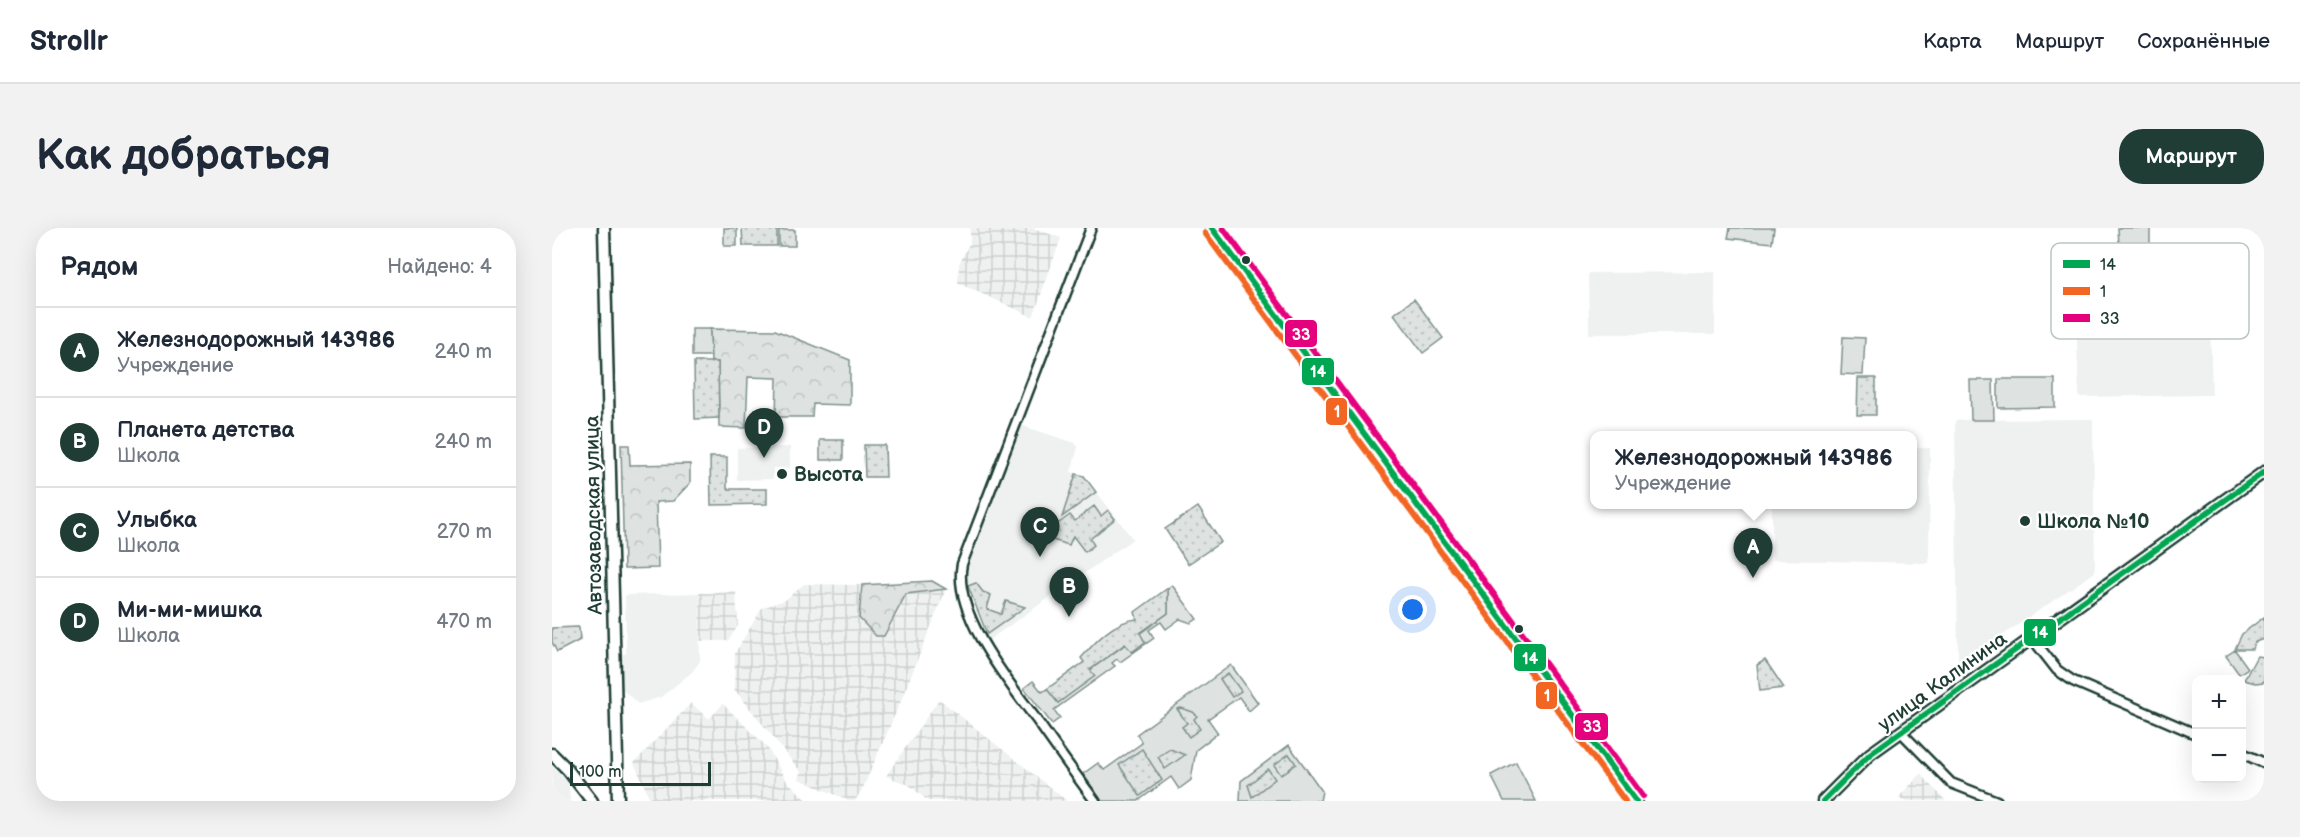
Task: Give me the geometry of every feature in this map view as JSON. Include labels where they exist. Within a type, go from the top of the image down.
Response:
[{"type":"main road","points":[[1212,228],[1636,801]]},
{"type":"street","name":"Автозаводская улица","points":[[604,228],[618,801]]},
{"type":"street","points":[[1091,228],[962,564],[960,579],[973,622],[988,652],[1095,801]]},
{"type":"street","name":"улица Калинина","points":[[1822,801],[1870,754],[2264,472]]},
{"type":"street","points":[[2032,638],[2057,670],[2073,681],[2192,732]]},
{"type":"street","points":[[1901,732],[1951,783],[1996,801]]},
{"type":"street","points":[[552,754],[592,801]]},
{"type":"street","points":[[2246,755],[2264,763]]},
{"type":"shaded area","points":[[970,228],[1033,228],[1061,238],[1033,317],[958,283],[959,264],[970,242]]},
{"type":"shaded area","points":[[1715,272],[1715,334],[1589,334],[1588,273]]},
{"type":"shaded area","points":[[2077,339],[2211,339],[2212,395],[2079,397]]},
{"type":"shaded area","name":"Школа №10","points":[[2093,419],[2095,572],[1958,666],[1955,420]]},
{"type":"shaded area","points":[[1020,425],[1075,443],[1078,447],[1071,472],[1084,476],[1133,539],[989,640],[964,577]]},
{"type":"shaded area","points":[[790,447],[790,468],[773,468],[773,479],[737,480],[737,448]]},
{"type":"shaded area","points":[[1917,448],[1930,448],[1929,563],[1772,560],[1772,509],[1917,509]]},
{"type":"shaded area","points":[[804,584],[862,585],[859,618],[884,636],[906,594],[946,589],[900,703],[863,788],[855,801],[850,801],[799,779],[801,772],[734,689],[735,653],[762,608],[785,600]]},
{"type":"shaded area","points":[[736,592],[738,626],[728,641],[700,641],[699,593]]},
{"type":"shaded area","points":[[699,593],[700,661],[692,672],[661,697],[638,704],[619,686],[619,654],[626,654],[625,595]]},
{"type":"shaded area","points":[[939,699],[1067,801],[928,801],[909,785],[886,776]]},
{"type":"shaded area","points":[[691,703],[709,719],[723,704],[767,747],[786,780],[808,801],[651,801],[634,763]]},
{"type":"shaded area","points":[[552,766],[569,784],[570,801],[552,801]]},
{"type":"shaded area","points":[[1921,774],[1946,801],[1903,801],[1899,797]]},
{"type":"green space","points":[[724,228],[737,228],[737,246],[724,246]]},
{"type":"green space","points":[[742,228],[777,228],[777,246],[743,246]]},
{"type":"green space","points":[[1730,228],[1774,228],[1772,243],[1728,238]]},
{"type":"green space","points":[[2118,228],[2150,228],[2150,243],[2119,243]]},
{"type":"green space","points":[[779,230],[795,230],[795,246],[779,246]]},
{"type":"green space","points":[[1414,299],[1443,338],[1423,353],[1394,314]]},
{"type":"green space","points":[[692,329],[710,329],[711,356],[692,356]]},
{"type":"green space","points":[[710,329],[775,330],[850,360],[850,405],[813,404],[812,417],[776,417],[777,378],[748,377],[746,428],[719,427],[718,362],[711,362]]},
{"type":"green space","points":[[1843,337],[1865,338],[1863,375],[1841,374]]},
{"type":"green space","points":[[694,362],[718,362],[719,418],[695,419]]},
{"type":"green space","points":[[1858,378],[1876,378],[1876,415],[1857,415]]},
{"type":"green space","points":[[1998,379],[2055,379],[2055,407],[1998,408]]},
{"type":"green space","points":[[1970,380],[1993,380],[1994,420],[1971,420]]},
{"type":"green space","points":[[820,440],[843,440],[843,460],[820,460]]},
{"type":"green space","points":[[621,445],[629,445],[630,465],[690,464],[690,483],[673,501],[656,502],[658,568],[624,569]]},
{"type":"green space","points":[[864,445],[885,445],[886,477],[865,477]]},
{"type":"green space","points":[[710,457],[727,457],[727,489],[767,489],[767,504],[711,505]]},
{"type":"green space","points":[[1076,474],[1084,476],[1096,492],[1062,517]]},
{"type":"green space","points":[[1094,506],[1101,516],[1108,510],[1115,519],[1090,539],[1094,545],[1085,552],[1073,536],[1069,545],[1049,539],[1055,522],[1059,523],[1070,515],[1075,521]]},
{"type":"green space","points":[[1198,507],[1221,542],[1188,564],[1165,529]]},
{"type":"green space","points":[[932,581],[946,589],[906,594],[884,636],[876,636],[859,618],[862,585]]},
{"type":"green space","points":[[976,583],[983,592],[991,595],[987,609],[1001,614],[1006,601],[1025,607],[987,634],[968,586]]},
{"type":"green space","points":[[1172,585],[1197,619],[1191,623],[1180,619],[1166,629],[1161,622],[1149,630],[1154,638],[1120,662],[1117,659],[1112,663],[1115,666],[1054,710],[1060,718],[1052,724],[1024,688],[1033,681],[1042,692],[1047,689],[1058,703],[1094,676],[1090,670],[1126,644],[1132,652],[1145,642],[1139,634],[1168,613],[1168,588]]},
{"type":"green space","points":[[1168,588],[1168,613],[1140,633],[1145,642],[1132,652],[1125,644],[1090,670],[1095,676],[1058,703],[1047,689],[1084,662],[1081,658],[1106,633],[1121,624],[1137,619],[1135,612]]},
{"type":"green space","points":[[2264,617],[2264,639],[2255,642],[2252,649],[2235,649],[2242,634]]},
{"type":"green space","points":[[579,627],[580,640],[557,652],[552,642],[552,628]]},
{"type":"green space","points":[[2235,650],[2248,668],[2239,674],[2226,656]]},
{"type":"green space","points":[[2257,656],[2264,657],[2264,682],[2246,681]]},
{"type":"green space","points":[[1765,660],[1784,688],[1760,691],[1757,665]]},
{"type":"green space","points":[[1231,665],[1258,703],[1249,711],[1239,697],[1208,719],[1218,733],[1196,750],[1191,780],[1179,789],[1171,777],[1138,801],[1102,801],[1083,774],[1098,763],[1104,770],[1142,743],[1137,734]]},
{"type":"green space","points":[[1228,673],[1241,691],[1232,697],[1220,679]]},
{"type":"green space","points":[[1181,708],[1197,716],[1194,719],[1200,729],[1189,737],[1182,727],[1187,723],[1177,709]]},
{"type":"green space","points":[[1289,745],[1322,791],[1320,801],[1240,801],[1241,781]]},
{"type":"green space","points":[[1142,749],[1162,780],[1140,796],[1119,765]]},
{"type":"green space","points":[[1170,749],[1185,755],[1165,769],[1158,757]]},
{"type":"green space","points":[[1289,754],[1296,764],[1281,775],[1274,765]]},
{"type":"green space","points":[[1516,762],[1536,801],[1504,801],[1491,775]]},
{"type":"green space","points":[[1268,769],[1275,779],[1252,797],[1248,785]]},
{"type":"transit line","name":"14","points":[[1212,228],[1636,801]]},
{"type":"transit line","name":"33","points":[[1223,228],[1643,796]]},
{"type":"transit line","name":"1","points":[[1205,233],[1625,801]]},
{"type":"transit line","name":"14","points":[[1823,801],[1870,754],[2264,472]]},
{"type":"place","name":"Ми-ми-мишка","points":[[764,458]]},
{"type":"place","name":"Высота","points":[[782,474]]},
{"type":"place","name":"Школа №10","points":[[2025,521]]},
{"type":"place","name":"Улыбка","points":[[1040,557]]},
{"type":"place","name":"Железнодорожный 143986","points":[[1753,578]]},
{"type":"place","name":"Планета детства","points":[[1069,617]]}]
